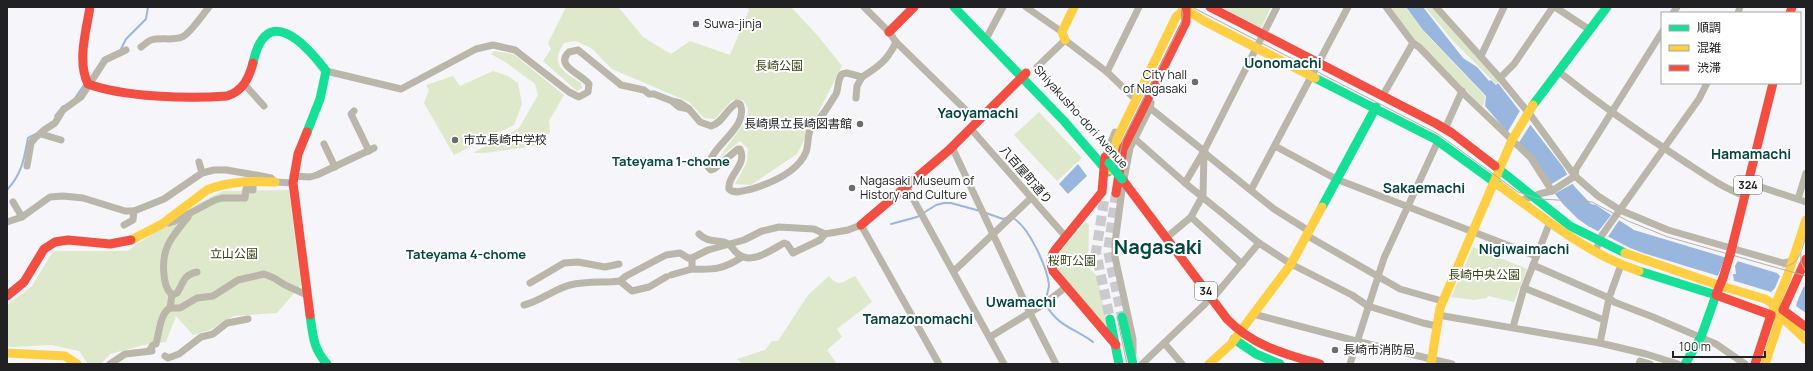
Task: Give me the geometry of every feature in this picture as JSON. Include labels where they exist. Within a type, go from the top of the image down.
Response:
[{"type":"main road","points":[[90,7],[82,63],[83,74],[88,84],[102,90],[216,97],[231,95],[245,85],[248,80],[257,46],[264,37],[273,33],[283,32],[294,36],[326,71],[321,94],[295,165],[293,179],[314,345],[319,355],[327,364]]},
{"type":"main road","points":[[889,32],[914,7]]},
{"type":"main road","name":"Shiyakusho-dori Avenue","points":[[954,7],[1024,75]]},
{"type":"main road","name":"Shiyakusho-dori Avenue","points":[[961,7],[1107,164],[1120,186],[1248,350],[1270,361],[1280,364]]},
{"type":"main road","points":[[1064,36],[1074,7]]},
{"type":"main road","points":[[1210,7],[1319,64],[1438,141],[1520,201],[1595,252],[1621,265],[1716,295],[1777,312],[1806,327]]},
{"type":"main road","points":[[1432,361],[1438,315],[1442,301],[1512,140],[1528,112],[1607,7]]},
{"type":"main road","points":[[1185,8],[1204,21],[1257,46],[1312,75],[1445,129],[1570,226],[1600,238],[1626,255],[1722,282],[1765,299],[1806,340]]},
{"type":"main road","points":[[1104,201],[1117,139],[1176,17],[1185,8]]},
{"type":"main road","points":[[1120,186],[1123,149],[1186,22],[1185,8]]},
{"type":"main road","points":[[861,225],[952,147],[1024,75]]},
{"type":"main road","name":"324","points":[[1716,295],[1722,282],[1749,183],[1773,84]]},
{"type":"main road","points":[[1209,364],[1237,336],[1274,289],[1291,264],[1336,179],[1379,103]]},
{"type":"main road","points":[[1107,164],[1102,192],[1050,256],[1049,262],[1053,271],[1116,345]]},
{"type":"main road","points":[[7,296],[23,283],[40,255],[55,242],[71,240],[109,244],[128,243],[149,233],[214,186],[228,183],[254,181],[275,182]]},
{"type":"main road","name":"Shiyakusho-dori Avenue","points":[[1120,186],[1166,238],[1209,301]]},
{"type":"main road","points":[[1792,277],[1793,261],[1806,220]]},
{"type":"main road","points":[[1793,261],[1805,263]]},
{"type":"main road","points":[[1755,364],[1792,277],[1805,263]]},
{"type":"main road","points":[[1792,277],[1806,280]]},
{"type":"main road","points":[[1686,364],[1701,337],[1709,311],[1716,295]]},
{"type":"main road","points":[[1765,364],[1777,312]]},
{"type":"main road","points":[[1122,317],[1133,363]]},
{"type":"main road","points":[[1110,318],[1120,364]]},
{"type":"main road","name":"Shiyakusho-dori Avenue","points":[[1237,336],[1248,339],[1263,347],[1320,364]]},
{"type":"main road","points":[[7,353],[65,356],[77,364]]},
{"type":"street","points":[[141,47],[151,40],[171,40],[183,36],[192,29],[201,14],[209,7]]},
{"type":"street","points":[[864,7],[889,32],[896,42],[977,121]]},
{"type":"street","points":[[988,35],[1003,7]]},
{"type":"street","points":[[1026,7],[1107,72],[1132,96]]},
{"type":"street","points":[[1107,72],[1139,7]]},
{"type":"street","points":[[1185,183],[1204,151],[1276,7]]},
{"type":"street","points":[[1251,190],[1348,7]]},
{"type":"street","points":[[1386,7],[1413,43],[1419,47],[1530,158],[1552,191]]},
{"type":"street","points":[[1436,7],[1481,56],[1528,112],[1572,178],[1620,210],[1668,230],[1730,252],[1783,263],[1793,261]]},
{"type":"street","points":[[1481,56],[1504,7]]},
{"type":"street","points":[[1500,78],[1514,64],[1554,7],[1590,30]]},
{"type":"street","points":[[1520,201],[1552,191],[1572,178],[1611,112],[1661,34]]},
{"type":"street","points":[[1037,67],[1064,36]]},
{"type":"street","points":[[856,98],[857,86],[862,77],[878,67],[891,54],[896,42]]},
{"type":"street","points":[[1379,103],[1413,43]]},
{"type":"street","points":[[326,71],[401,89],[476,49],[493,45],[515,50],[569,92],[579,97],[588,92],[589,84],[582,76],[566,66],[564,57],[569,52],[578,50],[612,80],[672,101],[679,107],[689,109],[700,122],[711,126],[718,123],[733,105],[737,103],[740,104],[742,112],[740,121],[711,158],[708,165],[709,169],[714,169],[740,149],[742,158],[728,186],[733,192],[759,187],[772,182],[799,164],[806,151],[812,125],[818,120],[837,92],[838,82],[842,74],[847,73],[862,77]]},
{"type":"street","points":[[27,166],[31,143],[44,130],[55,124],[62,110],[81,97],[88,84],[105,60],[126,50]]},
{"type":"street","points":[[1558,71],[1611,112],[1664,148],[1703,173],[1745,196]]},
{"type":"street","points":[[1107,164],[1132,96],[1145,83]]},
{"type":"street","points":[[1595,252],[1600,238],[1699,99],[1706,84]]},
{"type":"street","points":[[245,85],[264,106]]},
{"type":"street","points":[[1133,363],[1133,339],[1115,257],[1115,243],[1120,186],[1130,148],[1150,108],[1155,87]]},
{"type":"street","points":[[1445,129],[1462,91]]},
{"type":"street","points":[[1150,108],[1274,209],[1308,233],[1378,277],[1408,292],[1442,301]]},
{"type":"street","points":[[7,222],[22,217],[50,197],[63,196],[83,198],[125,211],[134,211],[164,199],[202,173],[214,170],[226,170],[271,178],[275,182],[310,177],[371,150],[351,114],[354,111]]},
{"type":"street","name":"八百屋町通り","points":[[970,129],[1066,236]]},
{"type":"street","points":[[41,134],[61,140]]},
{"type":"street","points":[[1134,138],[1185,183],[1203,196],[1259,243],[1291,264],[1352,295],[1368,306],[1437,326]]},
{"type":"street","points":[[1350,364],[1356,341],[1384,258],[1438,141]]},
{"type":"street","points":[[324,144],[335,167]]},
{"type":"street","points":[[1275,146],[1336,179],[1536,256]]},
{"type":"street","points":[[952,147],[1030,313],[1056,364]]},
{"type":"street","points":[[1166,238],[1191,217],[1203,196],[1204,151]]},
{"type":"street","points":[[199,162],[202,173]]},
{"type":"street","points":[[1798,199],[1806,173]]},
{"type":"street","points":[[167,220],[170,223],[222,198],[245,198],[246,189],[253,190],[254,181]]},
{"type":"street","points":[[1749,183],[1806,202]]},
{"type":"street","points":[[906,186],[1004,364]]},
{"type":"street","points":[[954,271],[1031,198]]},
{"type":"street","points":[[13,202],[22,217]]},
{"type":"street","points":[[124,225],[133,220],[134,211]]},
{"type":"street","points":[[170,308],[172,295],[168,290],[164,277],[164,252],[172,237],[189,215]]},
{"type":"street","points":[[1191,217],[1242,264]]},
{"type":"street","points":[[1512,327],[1524,288],[1550,222]]},
{"type":"street","points":[[524,305],[535,302],[546,294],[570,285],[620,281],[626,276],[666,255],[680,253],[688,258],[692,258],[744,240],[762,231],[779,227],[814,228],[825,234],[848,230],[861,225],[939,364]]},
{"type":"street","points":[[699,234],[704,239],[729,244],[742,257],[750,259],[760,256],[784,243],[787,244],[793,253],[820,240],[825,234]]},
{"type":"street","points":[[1142,364],[1209,301],[1259,243]]},
{"type":"street","points":[[620,281],[632,291],[649,287],[668,276],[692,269],[720,269],[729,266],[742,257]]},
{"type":"street","points":[[692,258],[692,269]]},
{"type":"street","points":[[530,283],[564,263],[578,262],[605,267],[618,264]]},
{"type":"street","points":[[1533,265],[1609,298],[1614,302],[1716,344],[1745,364]]},
{"type":"street","points":[[1600,343],[1609,298],[1621,265]]},
{"type":"street","points":[[172,295],[177,293],[183,279],[186,276],[197,272]]},
{"type":"street","points":[[110,364],[125,354],[151,351],[152,345],[156,344],[166,310],[170,308],[180,308],[198,298],[213,296],[238,280],[264,274],[307,295]]},
{"type":"street","points":[[990,337],[1046,303],[1066,287]]},
{"type":"street","points":[[1524,288],[1604,320]]},
{"type":"street","points":[[1253,314],[1432,361],[1452,364]]},
{"type":"street","points":[[1438,315],[1600,343],[1646,354],[1678,364]]},
{"type":"street","points":[[166,359],[178,354],[201,337],[213,334],[227,323],[248,319]]},
{"type":"street","points":[[1165,344],[1182,364]]},
{"type":"street","points":[[1639,364],[1640,362],[1650,364]]},
{"type":"green space","name":"長崎公園","points":[[566,7],[616,7],[620,9],[643,37],[671,54],[690,41],[730,55],[749,10],[746,7],[791,7],[818,36],[842,66],[797,154],[751,185],[735,184],[747,162],[748,149],[740,141],[718,159],[747,119],[748,108],[743,100],[732,100],[715,119],[704,118],[689,102],[612,69],[591,48],[576,41],[564,43],[558,57],[558,62],[564,71],[581,83],[582,88],[577,91],[543,61],[551,49],[548,43]]},
{"type":"green space","points":[[1221,7],[1271,7],[1261,28]]},
{"type":"green space","points":[[1388,7],[1405,7],[1426,34],[1485,96],[1484,104],[1482,106],[1413,38]]},
{"type":"green space","points":[[1425,7],[1435,7],[1500,80],[1496,84],[1453,41]]},
{"type":"green space","points":[[494,51],[513,54],[564,95],[549,121],[550,133],[535,146],[485,153],[473,153],[519,128],[538,95],[535,84],[508,64],[491,54]]},
{"type":"green space","points":[[493,71],[508,76],[518,83],[522,104],[514,125],[454,155],[424,103],[429,90],[426,85],[453,76],[460,86]]},
{"type":"green space","points":[[1039,112],[1082,158],[1057,181],[1014,135]]},
{"type":"green space","name":"立山公園","points":[[289,190],[301,285],[277,313],[234,316],[210,330],[193,335],[176,316],[166,342],[144,345],[110,354],[101,364],[88,364],[79,351],[51,345],[7,346],[7,305],[32,286],[53,251],[127,251],[199,203],[223,191]]},
{"type":"green space","name":"桜町公園","points":[[1086,222],[1089,225],[1088,267],[1097,276],[1112,343],[1056,266],[1056,256]]},
{"type":"green space","name":"長崎中央公園","points":[[1473,247],[1527,269],[1514,302],[1488,296],[1487,298],[1474,300],[1451,297]]},
{"type":"green space","points":[[829,276],[835,282],[841,283],[855,276],[872,302],[837,329],[842,337],[827,350],[837,364],[743,364],[737,359],[765,350],[772,341],[778,341],[808,295]]},
{"type":"water","points":[[1406,7],[1423,7],[1463,58],[1477,67],[1489,81],[1491,80],[1496,85],[1498,83],[1563,167],[1574,186],[1591,204],[1596,205],[1634,230],[1777,273],[1780,276],[1806,285],[1806,313],[1796,306],[1797,302],[1771,292],[1630,248],[1588,226],[1578,219],[1563,204],[1555,194],[1550,182],[1485,106],[1486,96],[1423,30]]},
{"type":"water","points":[[1078,164],[1087,176],[1068,194],[1059,184]]},
{"type":"pier","points":[[1521,109],[1532,122],[1518,144],[1507,133]]},
{"type":"pier","points":[[1568,174],[1574,183],[1554,194],[1550,185]]},
{"type":"pier","points":[[1612,214],[1620,219],[1607,238],[1597,233]]},
{"type":"pier","points":[[1726,255],[1739,259],[1735,266],[1736,274],[1733,274],[1734,281],[1718,276]]},
{"type":"pier","points":[[1780,276],[1806,285],[1803,288],[1797,302],[1771,292],[1775,288]]},
{"type":"waterway","points":[[121,49],[126,39],[146,19],[148,7]]},
{"type":"waterway","points":[[75,98],[84,85]]},
{"type":"waterway","points":[[55,116],[63,106]]},
{"type":"waterway","points":[[7,190],[19,172],[24,159],[28,138],[36,134]]},
{"type":"waterway","points":[[891,224],[917,217],[936,205],[944,203],[951,203],[980,211]]},
{"type":"waterway","points":[[986,213],[1003,219],[1006,218]]},
{"type":"waterway","points":[[1013,218],[1031,238],[1041,258],[1048,277],[1049,285],[1046,300]]},
{"type":"waterway","points":[[1046,305],[1062,323],[1093,342]]},
{"type":"tunnel","points":[[1116,193],[1108,251],[1122,317]]},
{"type":"tunnel","points":[[1104,201],[1096,252],[1110,319]]},
{"type":"tram line","points":[[1118,161],[1123,140],[1181,24],[1183,15],[1181,7]]},
{"type":"tram line","points":[[1192,7],[1438,134],[1518,192],[1540,199],[1592,202],[1628,221],[1668,237],[1806,276]]},
{"type":"tram line","points":[[1783,267],[1789,266],[1797,260],[1806,235]]},
{"type":"tram line","points":[[1801,254],[1801,262],[1806,272]]},
{"type":"tram line","points":[[1117,317],[1127,364]]},
{"type":"traffic: fast","points":[[954,7],[1064,121],[1108,172]]},
{"type":"traffic: fast","points":[[1533,105],[1607,7]]},
{"type":"traffic: fast","points":[[253,63],[259,45],[267,35],[276,31],[297,40],[308,49],[326,71],[320,99],[307,132]]},
{"type":"traffic: fast","points":[[1315,78],[1435,139],[1500,186]]},
{"type":"traffic: fast","points":[[1322,207],[1376,107]]},
{"type":"traffic: fast","points":[[1109,163],[1122,179]]},
{"type":"traffic: fast","points":[[1495,166],[1570,226],[1625,253]]},
{"type":"traffic: fast","points":[[1639,271],[1716,295],[1701,337],[1685,364]]},
{"type":"traffic: fast","points":[[310,315],[316,347],[327,364]]},
{"type":"traffic: fast","points":[[1122,317],[1133,364]]},
{"type":"traffic: fast","points":[[1110,319],[1119,364]]},
{"type":"traffic: fast","points":[[1234,339],[1256,354],[1280,364]]},
{"type":"traffic: slow","points":[[1065,40],[1062,32],[1074,7]]},
{"type":"traffic: slow","points":[[1182,7],[1204,21],[1315,78]]},
{"type":"traffic: slow","points":[[1110,170],[1117,139],[1176,17],[1187,7]]},
{"type":"traffic: slow","points":[[1431,364],[1440,308],[1512,140],[1533,105]]},
{"type":"traffic: slow","points":[[131,240],[162,224],[207,190],[240,182],[275,182]]},
{"type":"traffic: slow","points":[[1500,186],[1566,234],[1602,255],[1639,271]]},
{"type":"traffic: slow","points":[[1209,364],[1231,344],[1291,264],[1322,207]]},
{"type":"traffic: slow","points":[[1806,220],[1787,277],[1771,315],[1787,322],[1806,340]]},
{"type":"traffic: slow","points":[[1625,253],[1721,286]]},
{"type":"traffic: slow","points":[[1721,286],[1765,299],[1783,310],[1765,364]]},
{"type":"traffic: slow","points":[[7,353],[65,356],[77,364]]},
{"type":"traffic: jam","points":[[90,7],[83,46],[83,66],[88,84],[119,92],[156,96],[227,96],[233,94],[241,87],[250,74],[253,63]]},
{"type":"traffic: jam","points":[[889,32],[914,7]]},
{"type":"traffic: jam","points":[[1210,7],[1435,123],[1452,133],[1495,166]]},
{"type":"traffic: jam","points":[[1790,12],[1792,7]]},
{"type":"traffic: jam","points":[[1116,193],[1123,149],[1186,22],[1186,9]]},
{"type":"traffic: jam","points":[[861,225],[949,150],[1026,73]]},
{"type":"traffic: jam","points":[[1730,255],[1773,84]]},
{"type":"traffic: jam","points":[[307,132],[298,154],[293,183],[310,315]]},
{"type":"traffic: jam","points":[[1105,157],[1102,192],[1055,250],[1051,258],[1051,263],[1053,271],[1116,345]]},
{"type":"traffic: jam","points":[[1122,179],[1227,319],[1248,336],[1270,348],[1294,357],[1320,364]]},
{"type":"traffic: jam","points":[[7,296],[24,282],[44,249],[55,242],[68,240],[110,244],[131,240]]},
{"type":"traffic: jam","points":[[1723,278],[1730,255]]},
{"type":"traffic: jam","points":[[1806,259],[1783,310],[1806,327]]},
{"type":"traffic: jam","points":[[1723,278],[1716,295],[1771,315],[1755,364]]},
{"type":"place","name":"Suwa-jinja","points":[[696,24]]},
{"type":"place","name":"City hall of Nagasaki","points":[[1195,82]]},
{"type":"place","name":"長崎県立長崎図書館","points":[[860,124]]},
{"type":"place","name":"市立長崎中学校","points":[[455,140]]},
{"type":"place","name":"Nagasaki Museum of History and Culture","points":[[852,188]]},
{"type":"place","name":"長崎市消防局","points":[[1335,350]]},
{"type":"district","name":"Uonomachi","points":[[1283,63]]},
{"type":"district","name":"Yaoyamachi","points":[[978,113]]},
{"type":"district","name":"Hamamachi","points":[[1751,154]]},
{"type":"district","name":"Tateyama 1-chome","points":[[671,161]]},
{"type":"district","name":"Sakaemachi","points":[[1424,188]]},
{"type":"district","name":"Nagasaki","points":[[1158,247]]},
{"type":"district","name":"Nigiwaimachi","points":[[1524,249]]},
{"type":"district","name":"Tateyama 4-chome","points":[[466,254]]},
{"type":"district","name":"Uwamachi","points":[[1021,302]]},
{"type":"district","name":"Tamazonomachi","points":[[918,319]]}]
